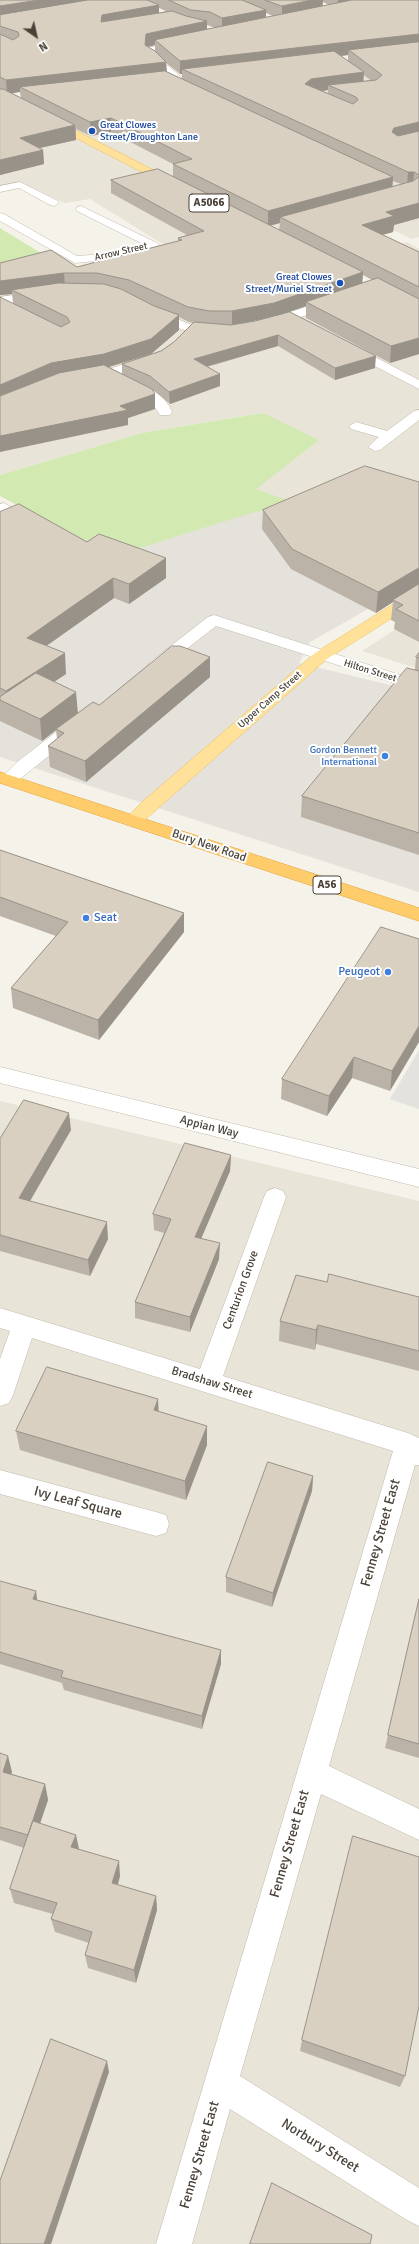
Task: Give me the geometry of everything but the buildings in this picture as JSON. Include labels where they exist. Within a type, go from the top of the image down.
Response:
[{"type":"highway","name":"Bury New Road","points":[[4,778],[419,915]]},
{"type":"main road","name":"A5066","points":[[3,98],[188,192]]},
{"type":"main road","name":"Upper Camp Street","points":[[133,821],[147,807],[321,656],[419,594]]},
{"type":"street","points":[[166,80],[181,81],[149,54],[150,50],[194,41]]},
{"type":"street","points":[[3,98],[24,97]]},
{"type":"street","points":[[0,189],[20,185],[54,203]]},
{"type":"street","name":"Arrow Street","points":[[0,216],[75,260],[105,257],[152,245],[81,209]]},
{"type":"street","points":[[0,301],[51,294]]},
{"type":"street","points":[[254,327],[347,298]]},
{"type":"street","points":[[0,304],[14,311]]},
{"type":"street","points":[[142,308],[190,328],[231,331]]},
{"type":"street","points":[[290,317],[304,324]]},
{"type":"street","points":[[180,338],[190,328]]},
{"type":"street","points":[[339,342],[419,385]]},
{"type":"street","points":[[76,378],[108,374],[138,365],[163,354]]},
{"type":"street","points":[[108,374],[158,400],[163,406],[165,412]]},
{"type":"street","points":[[375,447],[419,414]]},
{"type":"street","points":[[356,426],[389,436]]},
{"type":"street","name":"Hilton Street","points":[[140,677],[214,620],[321,656],[419,686]]},
{"type":"street","points":[[4,778],[23,766],[85,719]]},
{"type":"street","name":"Appian Way","points":[[0,1075],[419,1178]]},
{"type":"street","name":"Centurion Grove","points":[[208,1382],[275,1197]]},
{"type":"street","name":"Bradshaw Street","points":[[0,1318],[208,1382],[413,1450]]},
{"type":"street","points":[[0,1395],[24,1325]]},
{"type":"street","name":"Fenney Street East","points":[[174,2244],[311,1773],[413,1450]]},
{"type":"street","name":"Ivy Leaf Square","points":[[0,1482],[156,1524]]},
{"type":"street","points":[[311,1773],[419,1825]]},
{"type":"street","name":"Norbury Street","points":[[221,2084],[419,2208]]},
{"type":"shaded area","points":[[419,60],[419,237],[412,239],[352,211],[340,258],[407,242],[419,249],[419,291],[363,270],[335,280],[419,324],[419,546],[255,489],[263,413],[142,433],[0,475],[0,266],[76,272],[169,248],[90,199],[65,203],[28,186],[0,193],[0,107]]},
{"type":"shaded area","points":[[293,502],[419,580],[310,642],[299,663],[419,692],[419,892],[0,757],[0,596],[101,550]]},
{"type":"shaded area","points":[[419,614],[419,669],[362,651]]},
{"type":"shaded area","points":[[419,1050],[419,1109],[390,1099]]},
{"type":"shaded area","points":[[0,1101],[419,1201],[419,2244],[0,2244]]},
{"type":"green space","points":[[0,228],[49,258],[0,264]]},
{"type":"green space","points":[[263,413],[319,440],[256,489],[293,502],[238,517],[128,552],[101,550],[0,496],[0,475],[142,433]]},
{"type":"place","name":"Great Clowes Street/Broughton Lane","points":[[92,131]]},
{"type":"place","name":"Great Clowes Street/Muriel Street","points":[[340,283]]},
{"type":"place","name":"Gordon Bennett International","points":[[385,756]]},
{"type":"place","name":"Seat","points":[[86,918]]},
{"type":"place","name":"Peugeot","points":[[388,972]]}]
